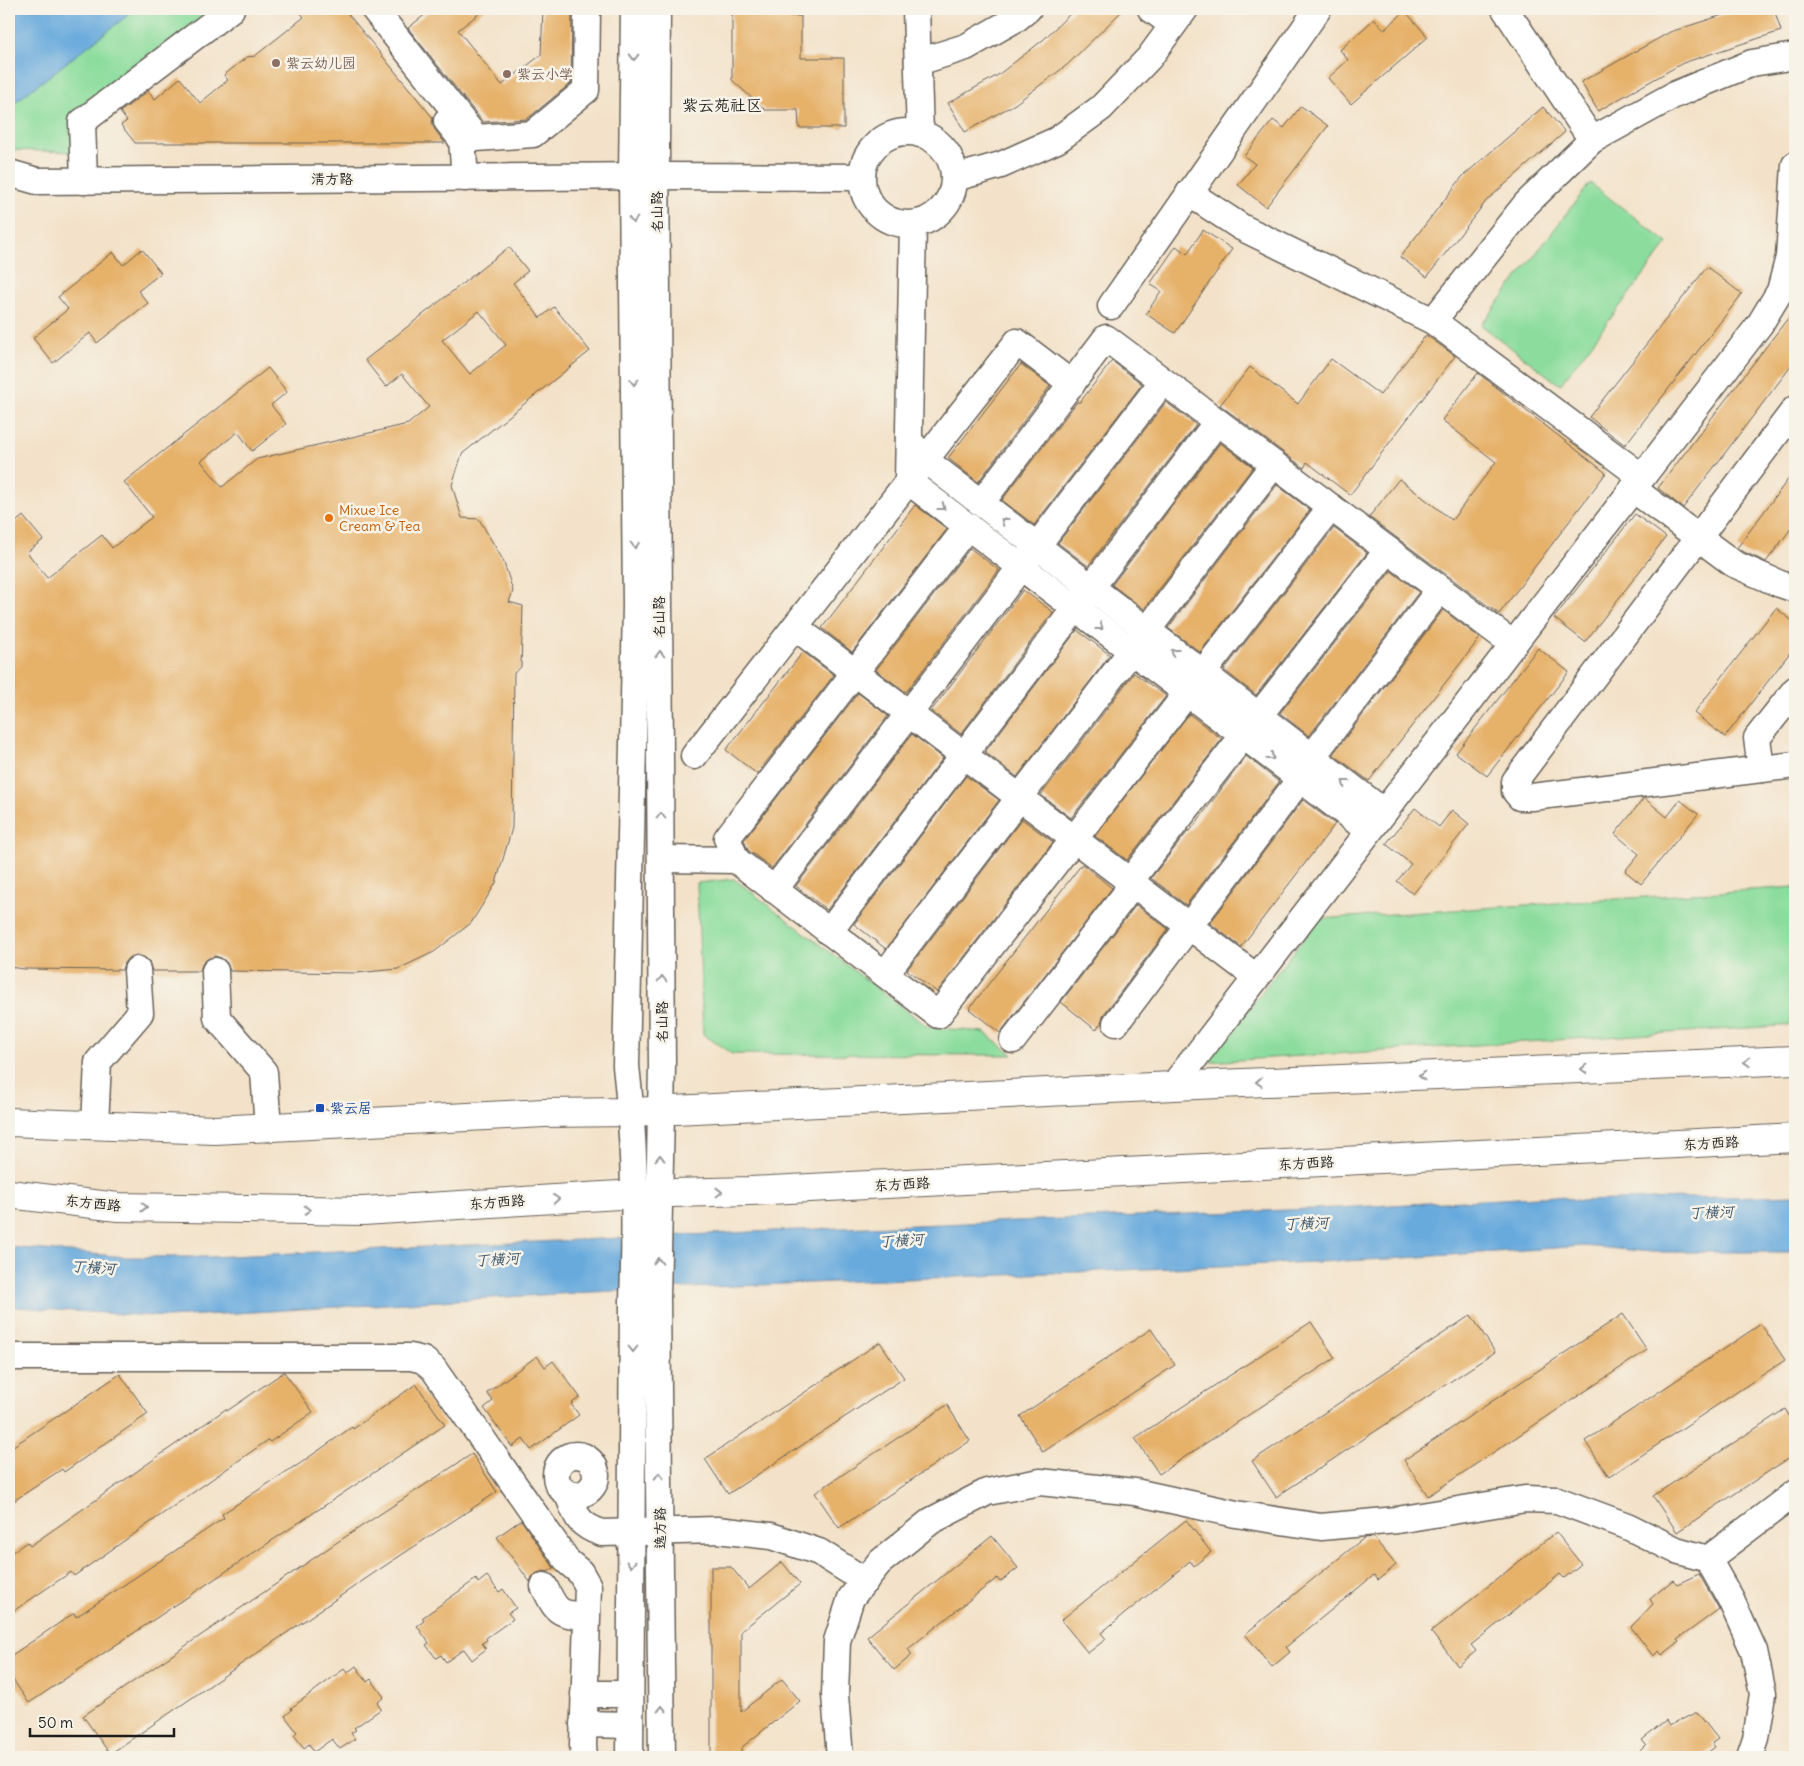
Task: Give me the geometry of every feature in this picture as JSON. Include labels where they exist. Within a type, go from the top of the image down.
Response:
[{"type":"main road","points":[[9,1122],[215,1130],[544,1113],[661,1111],[1173,1086],[1795,1060]]},
{"type":"main road","name":"东方西路","points":[[9,1194],[118,1207],[363,1211],[647,1193],[750,1191],[1795,1138]]},
{"type":"street","points":[[84,181],[82,122],[230,9]]},
{"type":"street","points":[[355,9],[462,140],[465,178]]},
{"type":"street","points":[[374,9],[476,138],[533,134],[586,90],[587,9]]},
{"type":"street","name":"名山路","points":[[634,9],[644,176],[661,859],[661,1111],[647,1193]]},
{"type":"street","name":"名山路","points":[[647,1193],[632,1112],[626,1066],[644,176],[657,9]]},
{"type":"street","points":[[916,9],[920,134]]},
{"type":"street","points":[[918,62],[966,48],[1017,18],[1028,9]]},
{"type":"street","points":[[955,178],[1001,165],[1056,140],[1101,108],[1149,58],[1179,17],[1151,9]]},
{"type":"street","points":[[1111,306],[1318,9]]},
{"type":"street","points":[[1505,9],[1592,140]]},
{"type":"street","points":[[1433,320],[1526,204],[1592,140],[1674,95],[1752,63],[1795,56]]},
{"type":"street","points":[[911,131],[930,136],[944,148],[952,162],[955,178],[952,194],[944,208],[931,218],[913,224],[893,222],[877,212],[865,196],[861,177],[865,159],[876,144],[893,134],[911,131]]},
{"type":"street","points":[[1173,1086],[1760,324],[1780,291],[1789,257],[1795,165]]},
{"type":"street","name":"清方路","points":[[9,173],[37,181],[644,176],[861,177]]},
{"type":"street","points":[[1189,193],[1242,227],[1433,320],[1637,483],[1698,537],[1734,564],[1790,579]]},
{"type":"street","points":[[694,756],[908,481],[917,450],[913,224]]},
{"type":"street","points":[[981,503],[1106,338],[1513,644]]},
{"type":"street","points":[[917,450],[1017,342],[1072,384]]},
{"type":"street","points":[[774,890],[1163,381]]},
{"type":"street","points":[[1795,409],[1515,781],[1515,790],[1520,797],[1532,797],[1795,765]]},
{"type":"street","points":[[829,932],[1217,422]]},
{"type":"street","points":[[917,450],[981,503],[1147,630],[1195,683],[1376,822]]},
{"type":"street","points":[[885,974],[1274,464]]},
{"type":"street","points":[[908,481],[1131,651],[1195,683]]},
{"type":"street","points":[[968,526],[727,838],[736,860],[938,1015],[1331,507]]},
{"type":"street","points":[[1013,1040],[1125,895],[1130,881],[1388,550]]},
{"type":"street","points":[[1116,1023],[1440,589]]},
{"type":"street","points":[[794,627],[1256,977]]},
{"type":"street","points":[[1761,769],[1757,738],[1795,690]]},
{"type":"street","points":[[661,859],[736,860]]},
{"type":"street","points":[[94,1125],[98,1062],[140,1013],[137,970]]},
{"type":"street","points":[[215,971],[216,1018],[264,1072],[268,1128]]},
{"type":"street","points":[[645,1299],[647,1193]]},
{"type":"street","name":"逸方路","points":[[645,1299],[660,1532],[662,1757]]},
{"type":"street","name":"逸方路","points":[[630,1757],[632,1533],[645,1299]]},
{"type":"street","points":[[9,1357],[411,1357],[423,1360],[434,1368],[568,1562],[580,1572],[588,1586],[583,1724],[584,1757]]},
{"type":"street","points":[[840,1757],[835,1695],[837,1641],[851,1598],[879,1563],[931,1521],[987,1492],[1040,1482],[1135,1492],[1236,1514],[1321,1527],[1397,1520],[1525,1499],[1557,1500],[1627,1526],[1676,1550],[1708,1559],[1731,1600],[1754,1651],[1763,1694],[1756,1739],[1750,1757]]},
{"type":"street","points":[[1708,1559],[1795,1493]]},
{"type":"street","points":[[568,1494],[578,1519],[588,1529],[602,1533],[717,1530],[771,1536],[819,1552],[865,1581]]},
{"type":"street","points":[[544,1586],[554,1606],[565,1614],[586,1616]]},
{"type":"street","points":[[584,1694],[630,1694]]},
{"type":"street","points":[[583,1724],[630,1725]]},
{"type":"green space","points":[[9,9],[216,9],[72,116],[73,152],[9,150]]},
{"type":"green space","points":[[1590,183],[1668,243],[1560,385],[1481,325]]},
{"type":"green space","points":[[734,879],[928,1027],[984,1032],[1013,1055],[732,1054],[703,1034],[697,883]]},
{"type":"green space","points":[[1795,887],[1795,1025],[1207,1062],[1319,919]]},
{"type":"water","points":[[9,9],[136,9],[9,107]]},
{"type":"water","name":"丁横河","points":[[1795,1195],[1795,1252],[1652,1252],[1584,1246],[1389,1259],[592,1292],[168,1317],[9,1306],[9,1247],[127,1257],[208,1257],[818,1229],[1336,1208],[1556,1196],[1581,1201]]},
{"type":"building","points":[[297,9],[344,9],[433,118],[432,124],[445,143],[135,143],[121,125],[127,121],[120,112],[148,91],[155,99],[180,78],[200,103],[228,80],[224,75],[247,57],[255,56],[304,17]]},
{"type":"building","points":[[432,9],[485,9],[458,30],[502,85],[541,55],[543,9],[572,9],[571,83],[527,119],[483,122],[408,28]]},
{"type":"building","points":[[732,9],[779,9],[779,16],[801,16],[801,58],[844,58],[844,128],[799,128],[798,110],[765,110],[732,80]]},
{"type":"building","points":[[1075,9],[1124,9],[1067,65],[1015,104],[965,132],[948,103],[998,75],[1043,40]]},
{"type":"building","points":[[1741,9],[1774,9],[1781,31],[1683,63],[1598,111],[1581,82],[1670,32]]},
{"type":"building","points":[[1405,11],[1428,37],[1351,104],[1328,78],[1348,60],[1340,50],[1374,19],[1384,30]]},
{"type":"building","points":[[1301,106],[1328,126],[1266,207],[1238,185],[1255,164],[1244,156],[1273,120],[1284,128]]},
{"type":"building","points":[[1543,107],[1565,132],[1487,200],[1427,277],[1400,257],[1463,176]]},
{"type":"building","points":[[1203,230],[1232,249],[1175,333],[1146,314],[1161,291],[1150,284],[1176,246],[1187,254]]},
{"type":"building","points":[[509,247],[528,271],[513,283],[540,318],[554,307],[590,351],[462,454],[452,485],[462,518],[479,519],[503,560],[513,591],[509,602],[523,606],[521,667],[514,673],[512,828],[496,883],[471,923],[434,952],[398,969],[356,973],[230,971],[227,963],[215,956],[207,959],[202,964],[200,971],[152,971],[149,961],[144,957],[136,955],[128,958],[122,970],[24,969],[9,967],[9,528],[23,516],[43,540],[27,552],[47,578],[102,535],[112,548],[152,517],[124,482],[268,368],[287,392],[271,405],[286,424],[252,451],[238,432],[201,461],[222,487],[257,459],[408,424],[429,407],[402,374],[386,387],[365,360]],"holes":[[[479,311],[506,345],[470,374],[442,340]]]},
{"type":"building","points":[[142,249],[161,273],[138,291],[148,303],[97,343],[90,333],[53,363],[33,338],[68,309],[58,297],[113,252],[123,265]]},
{"type":"building","points":[[1707,267],[1742,294],[1625,445],[1589,417]]},
{"type":"building","points":[[1795,309],[1795,361],[1683,508],[1658,488]]},
{"type":"building","points":[[1426,335],[1455,356],[1350,495],[1307,462],[1304,468],[1220,405],[1250,367],[1298,404],[1331,359],[1380,395]]},
{"type":"building","points":[[1112,361],[1142,384],[1034,525],[1002,500],[1077,402],[1080,402]]},
{"type":"building","points":[[1021,364],[1050,386],[978,482],[948,458]]},
{"type":"building","points":[[1478,373],[1606,473],[1499,614],[1369,517],[1399,479],[1452,520],[1496,462],[1442,420]]},
{"type":"building","points":[[1166,402],[1196,425],[1088,566],[1058,543]]},
{"type":"building","points":[[1220,443],[1253,467],[1144,609],[1112,585]]},
{"type":"building","points":[[1795,470],[1795,523],[1766,562],[1737,548]]},
{"type":"building","points":[[1277,485],[1310,510],[1200,652],[1168,628]]},
{"type":"building","points":[[915,505],[947,529],[852,652],[822,628]]},
{"type":"building","points":[[1635,514],[1666,537],[1585,642],[1554,618]]},
{"type":"building","points":[[1334,528],[1367,553],[1256,695],[1224,670]]},
{"type":"building","points":[[970,548],[999,570],[906,692],[876,670]]},
{"type":"building","points":[[1391,571],[1419,592],[1309,736],[1280,713]]},
{"type":"building","points":[[1023,590],[1053,612],[961,734],[931,711]]},
{"type":"building","points":[[1776,608],[1795,623],[1795,646],[1725,737],[1694,713]]},
{"type":"building","points":[[1443,610],[1480,638],[1369,781],[1333,754]]},
{"type":"building","points":[[1077,630],[1110,655],[1017,777],[985,752]]},
{"type":"building","points":[[1538,648],[1569,672],[1487,776],[1456,753]]},
{"type":"building","points":[[803,652],[834,675],[757,774],[726,750]]},
{"type":"building","points":[[1134,673],[1166,696],[1071,818],[1041,795]]},
{"type":"building","points":[[858,693],[888,716],[772,868],[748,850],[744,840]]},
{"type":"building","points":[[1189,714],[1222,739],[1127,860],[1095,836]]},
{"type":"building","points":[[912,734],[943,758],[827,910],[796,886]]},
{"type":"building","points":[[1246,756],[1279,782],[1186,905],[1151,878],[1190,831]]},
{"type":"building","points":[[966,776],[999,800],[886,949],[854,924]]},
{"type":"building","points":[[1644,798],[1667,817],[1680,800],[1698,814],[1641,884],[1625,871],[1639,854],[1615,834]]},
{"type":"building","points":[[1303,800],[1335,824],[1241,947],[1210,923]]},
{"type":"building","points":[[1415,808],[1439,827],[1452,810],[1469,824],[1413,894],[1397,881],[1411,864],[1386,844]]},
{"type":"building","points":[[1022,819],[1053,842],[937,992],[907,970]]},
{"type":"building","points":[[1082,864],[1112,888],[1000,1033],[969,1009]]},
{"type":"building","points":[[1136,905],[1168,929],[1104,1014],[1096,1030],[1061,1002]]},
{"type":"building","points":[[1623,1314],[1647,1350],[1428,1496],[1404,1460]]},
{"type":"building","points":[[1471,1315],[1495,1352],[1276,1497],[1252,1461]]},
{"type":"building","points":[[1311,1322],[1335,1358],[1159,1474],[1135,1438]]},
{"type":"building","points":[[1761,1324],[1785,1360],[1609,1477],[1585,1441]]},
{"type":"building","points":[[1151,1329],[1175,1365],[1043,1452],[1020,1416]]},
{"type":"building","points":[[880,1342],[904,1378],[728,1494],[705,1459]]},
{"type":"building","points":[[537,1356],[545,1367],[553,1361],[580,1397],[571,1404],[579,1415],[531,1450],[523,1439],[512,1447],[484,1408],[493,1401],[487,1393]]},
{"type":"building","points":[[284,1372],[313,1412],[270,1442],[268,1440],[74,1576],[71,1572],[9,1614],[9,1554],[27,1542],[30,1546],[226,1409],[227,1411]]},
{"type":"building","points":[[120,1374],[148,1414],[64,1472],[62,1469],[9,1504],[9,1449]]},
{"type":"building","points":[[416,1384],[445,1425],[29,1703],[9,1674],[9,1657],[74,1613],[76,1617],[224,1518],[222,1514],[295,1467],[352,1427],[353,1429]]},
{"type":"building","points":[[947,1405],[970,1441],[839,1528],[815,1493]]},
{"type":"building","points":[[1785,1409],[1795,1425],[1795,1454],[1677,1532],[1653,1496]]},
{"type":"building","points":[[472,1454],[497,1492],[374,1573],[110,1754],[83,1716],[336,1543]]},
{"type":"building","points":[[521,1520],[554,1568],[548,1572],[537,1573],[530,1582],[497,1537]]},
{"type":"building","points":[[1186,1520],[1211,1552],[1194,1566],[1190,1561],[1101,1633],[1106,1639],[1088,1653],[1061,1620]]},
{"type":"building","points":[[1556,1532],[1581,1564],[1564,1578],[1560,1574],[1471,1645],[1476,1651],[1458,1666],[1431,1632]]},
{"type":"building","points":[[992,1536],[1018,1568],[1000,1582],[997,1578],[908,1649],[912,1655],[894,1670],[867,1637]]},
{"type":"building","points":[[1373,1537],[1396,1565],[1378,1580],[1374,1575],[1286,1647],[1290,1652],[1272,1667],[1245,1634],[1364,1538]]},
{"type":"building","points":[[782,1562],[800,1584],[741,1631],[741,1712],[782,1679],[800,1701],[741,1748],[741,1757],[711,1757],[711,1567],[731,1567],[749,1589]]},
{"type":"building","points":[[1699,1574],[1719,1609],[1677,1640],[1679,1642],[1662,1655],[1659,1651],[1653,1656],[1631,1627],[1653,1604],[1650,1599],[1673,1580],[1677,1584]]},
{"type":"building","points":[[487,1576],[499,1592],[503,1589],[516,1608],[508,1613],[513,1619],[486,1638],[487,1640],[482,1643],[486,1649],[472,1660],[464,1649],[446,1662],[441,1655],[436,1658],[426,1645],[429,1643],[417,1626],[424,1621],[422,1618],[476,1579],[478,1583]]},
{"type":"building","points":[[356,1666],[367,1682],[371,1679],[384,1697],[377,1703],[381,1709],[354,1728],[356,1730],[351,1733],[355,1739],[340,1749],[332,1739],[314,1752],[309,1744],[304,1748],[294,1735],[297,1732],[285,1716],[292,1710],[291,1708],[344,1669],[347,1673]]},
{"type":"building","points":[[1697,1712],[1718,1739],[1712,1743],[1715,1747],[1702,1757],[1634,1757],[1646,1745],[1642,1740],[1666,1721],[1669,1726]]},
{"type":"place","name":"紫云幼儿园","points":[[276,63]]},
{"type":"place","name":"紫云小学","points":[[507,74]]},
{"type":"place","name":"Mixue Ice Cream & Tea","points":[[329,518]]},
{"type":"place","name":"紫云居","points":[[320,1108]]},
{"type":"district","name":"紫云苑社区","points":[[722,105]]}]
